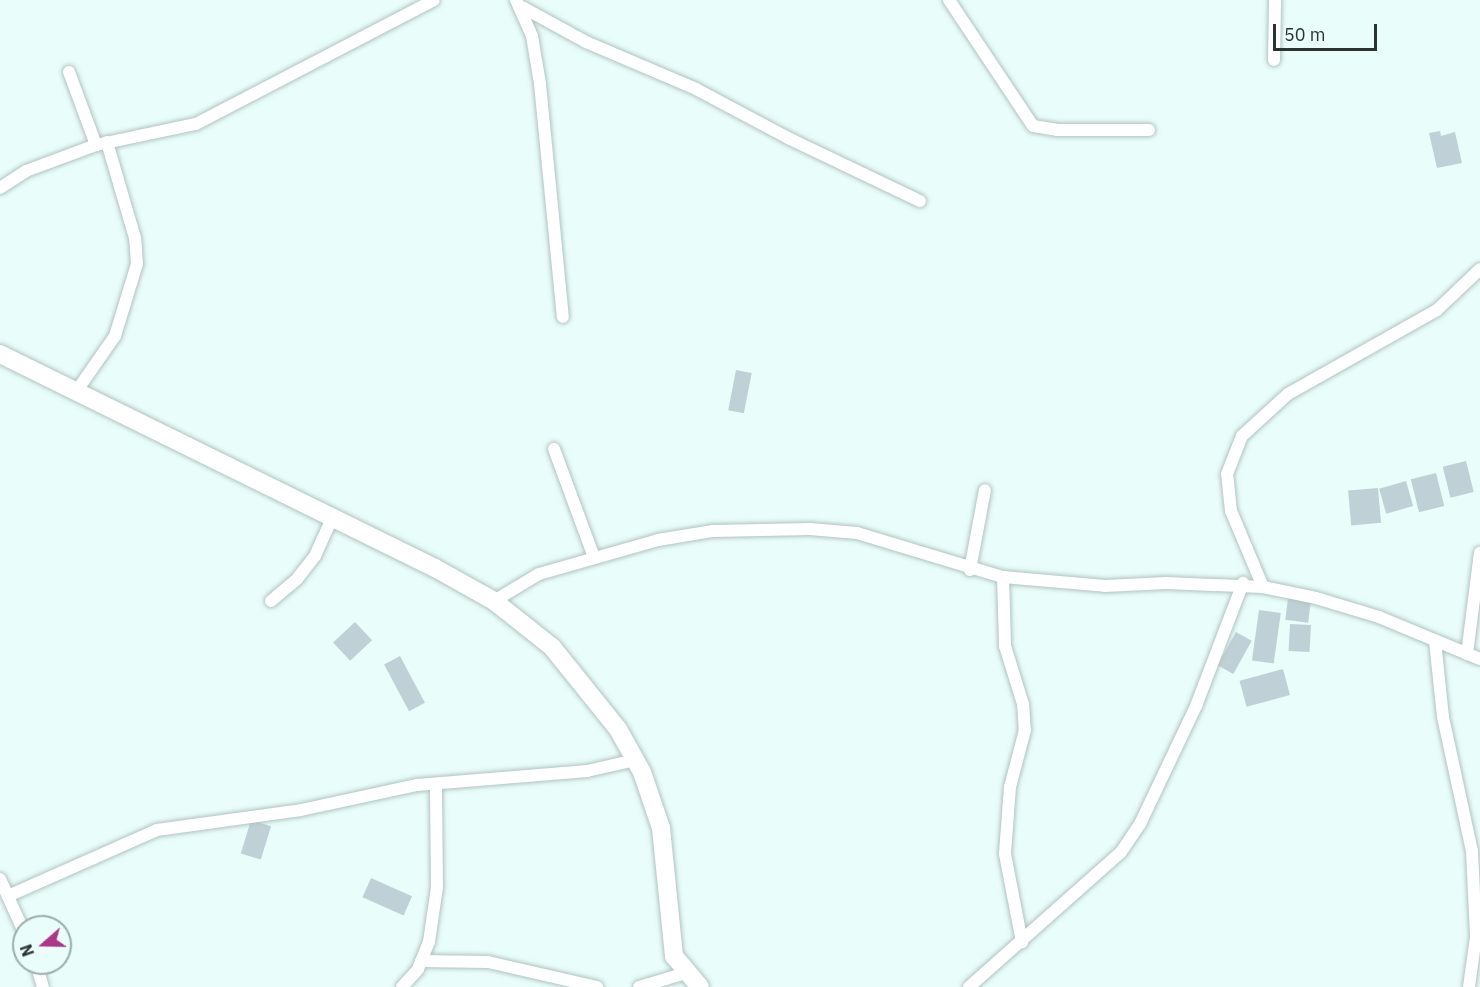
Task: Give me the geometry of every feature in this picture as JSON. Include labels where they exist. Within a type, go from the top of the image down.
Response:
[{"type":"main road","points":[[0,354],[78,389],[333,516],[494,601],[552,647],[593,695],[635,760],[661,828],[669,937],[674,956],[700,987]]},
{"type":"street","points":[[0,188],[26,171],[101,143],[196,123],[434,0]]},
{"type":"street","points":[[949,0],[1033,126],[1057,130],[1149,130]]},
{"type":"street","points":[[1274,60],[1275,0]]},
{"type":"street","points":[[519,4],[586,42],[696,89],[790,139],[920,201]]},
{"type":"street","points":[[519,4],[540,84],[563,317]]},
{"type":"street","points":[[69,72],[101,143],[135,238],[137,264],[115,336],[78,389]]},
{"type":"street","points":[[1263,587],[1231,511],[1227,474],[1242,436],[1288,394],[1437,310],[1480,269]]},
{"type":"street","points":[[554,449],[594,557]]},
{"type":"street","points":[[970,570],[985,490]]},
{"type":"street","points":[[271,601],[297,579],[315,556],[333,516]]},
{"type":"street","points":[[494,601],[539,574],[594,557],[713,531],[810,528],[857,533],[970,570],[1003,577],[1105,586],[1243,583],[1316,598],[1379,617],[1480,659]]},
{"type":"street","points":[[1467,654],[1480,553]]},
{"type":"street","points":[[1003,577],[1005,646],[1023,704],[1025,730],[1010,787],[1005,854],[1022,942]]},
{"type":"street","points":[[969,987],[1121,852],[1140,824],[1196,706],[1243,583]]},
{"type":"street","points":[[1435,642],[1443,717],[1472,850],[1476,937],[1469,987]]},
{"type":"street","points":[[8,896],[158,830],[301,810],[364,795],[436,784],[587,771],[635,760]]},
{"type":"street","points":[[402,987],[421,961],[429,942],[437,887],[436,784]]},
{"type":"street","points":[[0,879],[16,915]]},
{"type":"street","points":[[421,961],[496,963],[597,987]]},
{"type":"street","points":[[639,987],[686,973]]},
{"type":"building","points":[[1440,131],[1441,136],[1455,132],[1462,163],[1437,168],[1429,133]]},
{"type":"building","points":[[736,370],[752,373],[744,413],[728,410]]},
{"type":"building","points":[[1466,461],[1474,492],[1450,498],[1443,467]]},
{"type":"building","points":[[1436,473],[1444,506],[1419,512],[1411,479]]},
{"type":"building","points":[[1406,481],[1413,506],[1386,514],[1379,489]]},
{"type":"building","points":[[1378,488],[1381,523],[1351,525],[1348,491]]},
{"type":"building","points":[[1288,598],[1311,601],[1308,623],[1285,620]]},
{"type":"building","points":[[1259,610],[1281,613],[1274,664],[1252,661]]},
{"type":"building","points":[[355,622],[372,640],[350,661],[333,642]]},
{"type":"building","points":[[1290,624],[1311,625],[1310,652],[1289,651]]},
{"type":"building","points":[[1236,632],[1252,641],[1233,674],[1218,665]]},
{"type":"building","points":[[400,656],[425,703],[409,711],[384,664]]},
{"type":"building","points":[[1283,669],[1290,695],[1247,707],[1240,681]]},
{"type":"building","points":[[251,820],[271,826],[261,860],[241,853]]},
{"type":"building","points":[[371,878],[412,896],[404,915],[362,897]]}]
